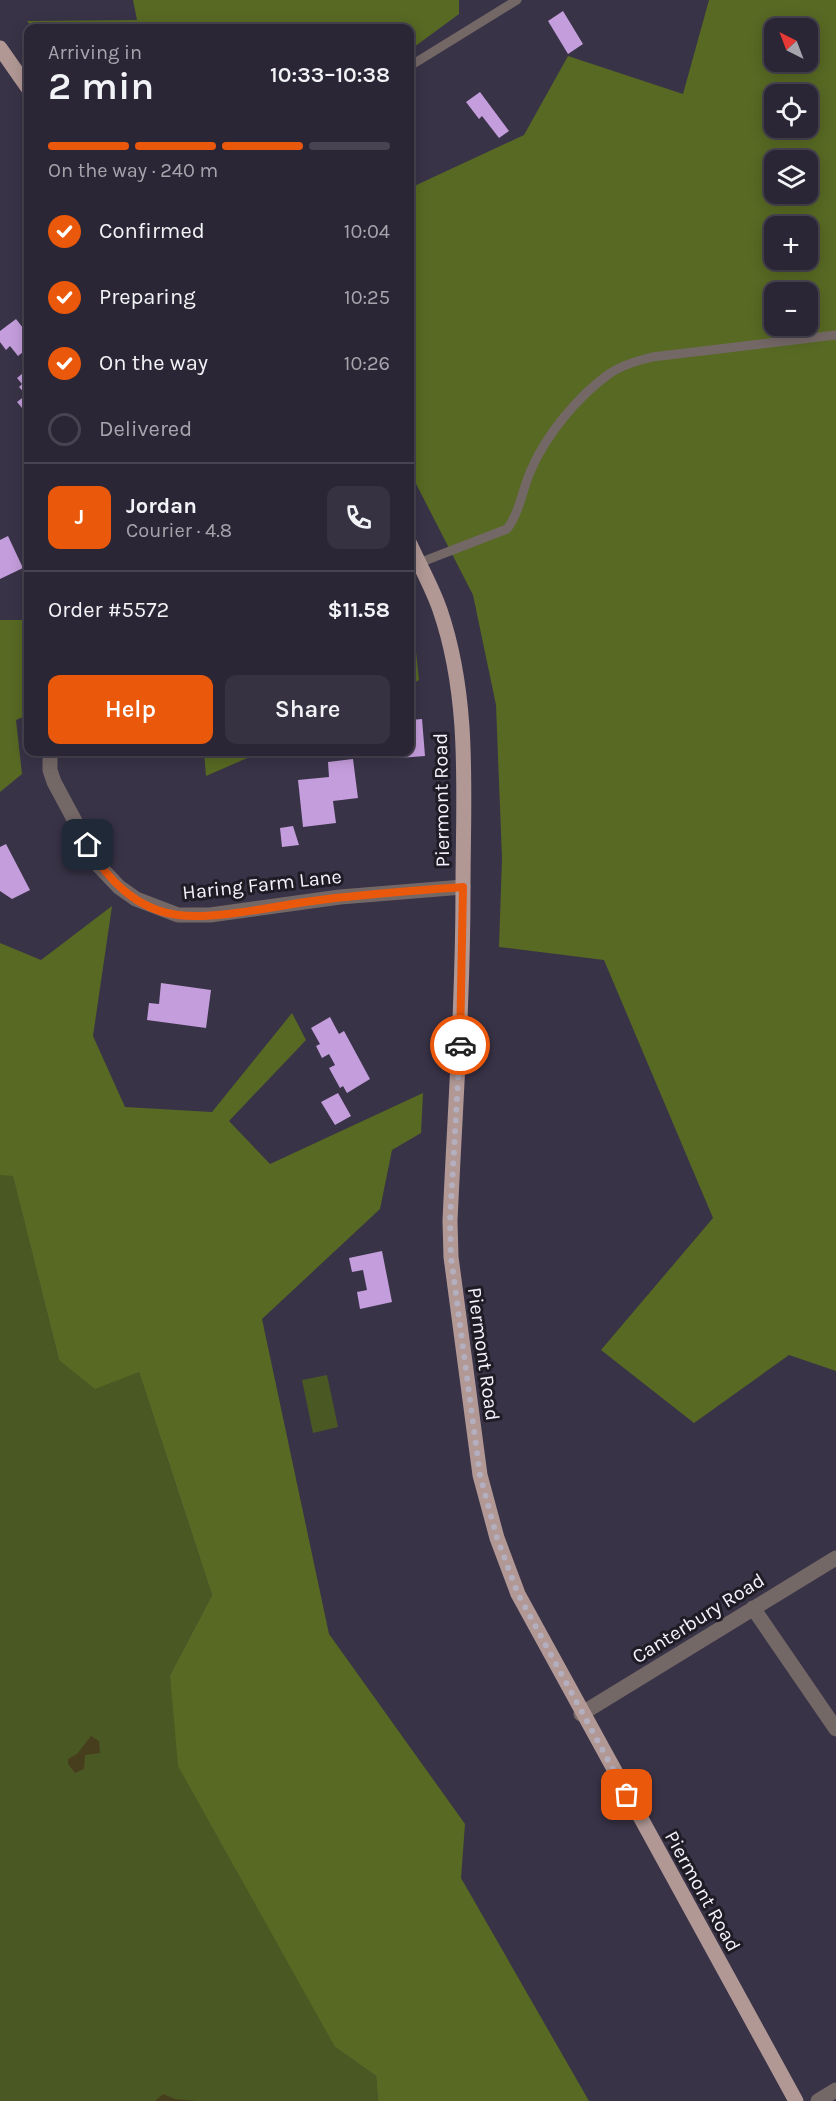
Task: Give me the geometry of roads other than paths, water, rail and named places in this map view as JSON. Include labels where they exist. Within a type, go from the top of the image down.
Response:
[{"type":"main road","points":[[0,48],[24,82]]},
{"type":"main road","name":"Piermont Road","points":[[414,552],[440,610],[450,646],[459,697],[465,793],[463,962],[450,1221],[451,1257],[458,1321],[480,1475],[497,1538],[518,1594],[581,1714],[796,2101]]},
{"type":"street","name":"Haring Farm Lane","points":[[50,756],[50,770],[54,782],[99,866],[119,887],[156,909],[178,915],[210,915],[340,897],[463,887]]},
{"type":"street","name":"Canterbury Road","points":[[581,1714],[836,1558]]},
{"type":"street","points":[[753,1608],[836,1729]]},
{"type":"street","points":[[818,2101],[836,2090]]},
{"type":"lane","points":[[414,64],[517,0]]},
{"type":"lane","points":[[419,563],[507,530],[513,521],[532,468],[542,449],[581,399],[610,373],[628,364],[652,357],[836,335]]}]
